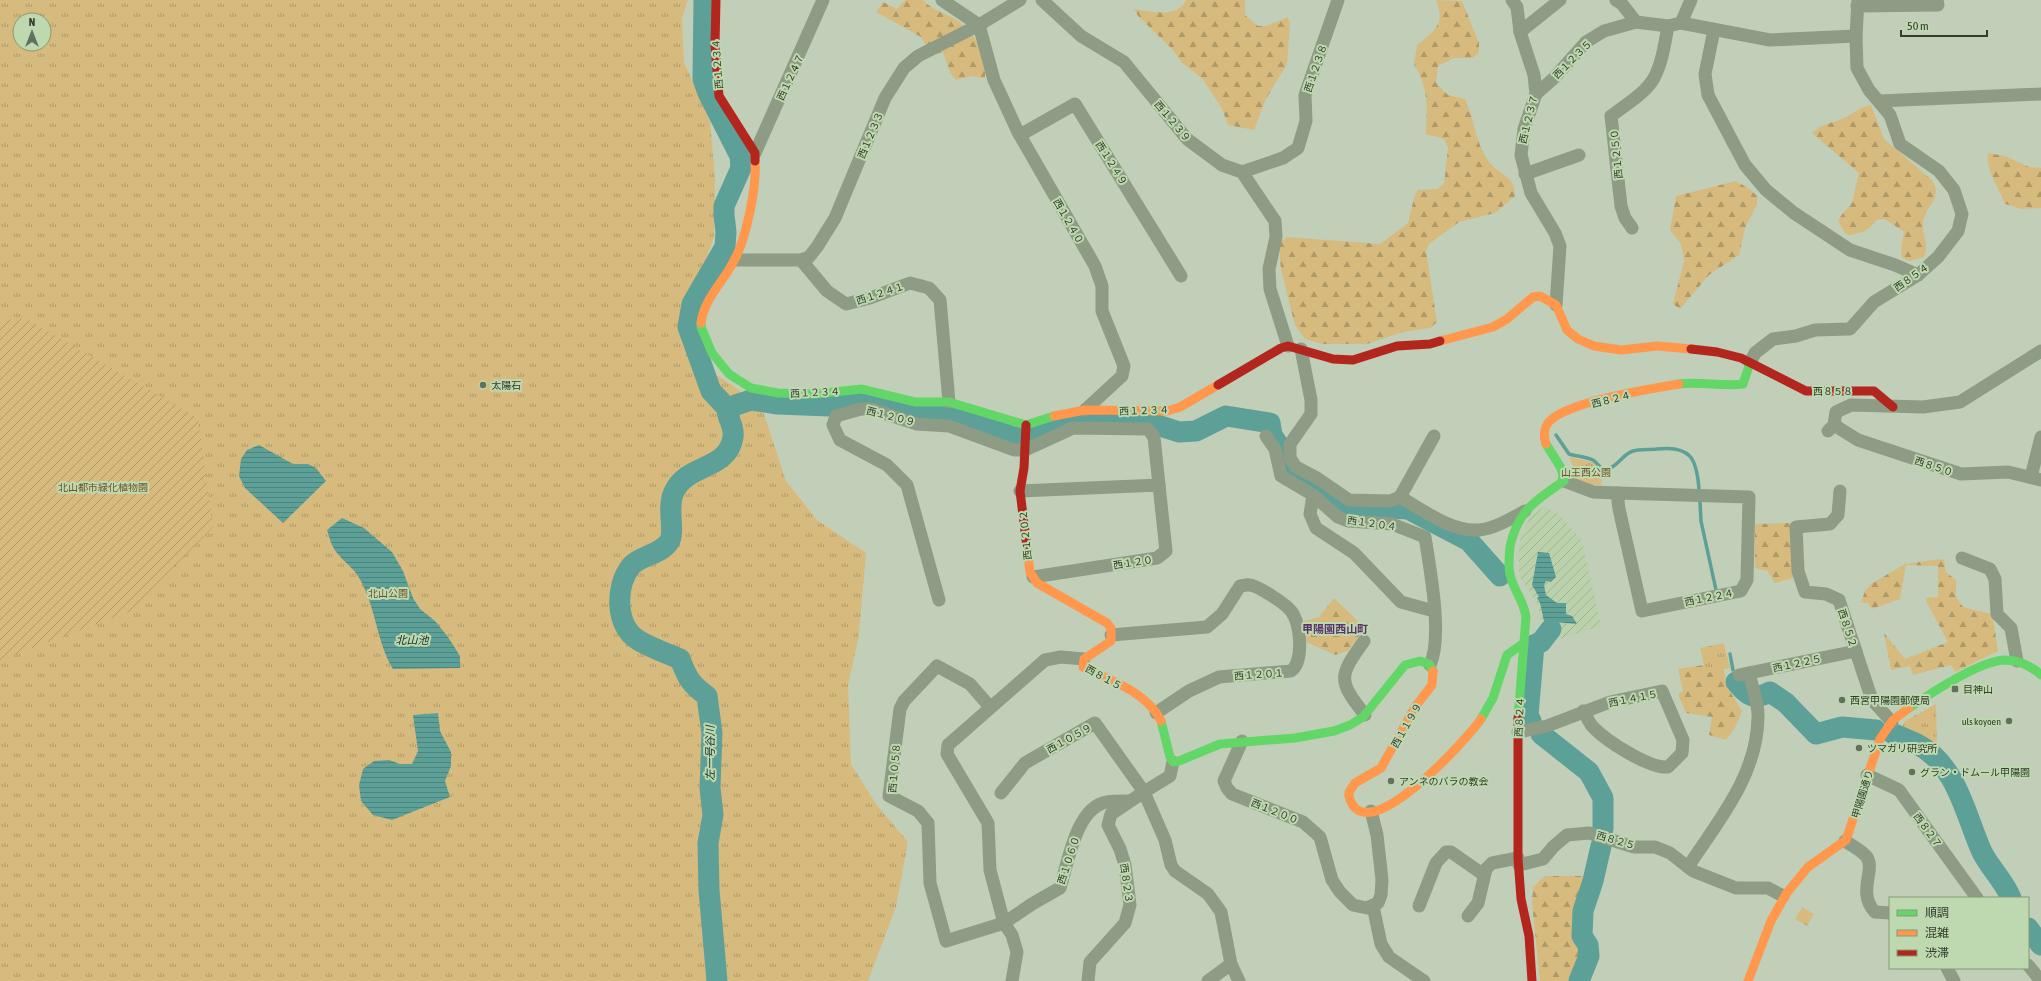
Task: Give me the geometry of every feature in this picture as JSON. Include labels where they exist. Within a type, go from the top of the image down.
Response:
[{"type":"street","name":"西１２３４","points":[[716,0],[715,45],[720,96],[755,153],[756,171],[750,213],[736,260],[703,310],[701,327],[712,353],[729,374],[751,388],[778,393],[814,394],[862,389],[916,402],[949,402],[1026,430],[1059,414],[1086,410],[1167,410],[1180,407],[1280,348],[1288,346]]},
{"type":"street","name":"西１２４７","points":[[755,153],[823,0]]},
{"type":"street","points":[[942,0],[979,25]]},
{"type":"street","name":"西１２３３","points":[[802,260],[809,257],[818,248],[835,218],[885,98],[904,68],[918,56],[979,25],[1020,0]]},
{"type":"street","name":"西１２３９","points":[[1042,0],[1081,36],[1124,62],[1187,139],[1222,165],[1242,172]]},
{"type":"street","name":"西１２３８","points":[[1242,172],[1283,158],[1298,148],[1306,121],[1305,95],[1338,0]]},
{"type":"street","name":"西１２３７","points":[[1512,0],[1517,8],[1520,32],[1534,75],[1536,94],[1521,142],[1525,174],[1531,193],[1555,233],[1560,246],[1556,305]]},
{"type":"street","points":[[1520,32],[1560,0]]},
{"type":"street","points":[[1616,0],[1622,4],[1636,22]]},
{"type":"street","points":[[1674,25],[1691,0]]},
{"type":"street","points":[[1857,3],[1938,5],[1937,0]]},
{"type":"street","name":"西８５４","points":[[1750,363],[1754,353],[1773,339],[1796,336],[1814,330],[1850,329],[1874,302],[1918,275],[1938,257],[1958,231],[1962,214],[1954,190],[1939,171],[1900,144],[1890,114],[1869,90],[1857,68],[1857,3]]},
{"type":"street","name":"西１２３５","points":[[1536,94],[1554,78],[1586,42],[1604,31],[1636,22],[1714,30],[1770,40],[1856,36]]},
{"type":"street","name":"西１２４０","points":[[979,25],[994,80],[1020,135],[1095,266],[1102,286],[1102,311],[1124,366],[1122,376],[1086,410]]},
{"type":"street","name":"西１２５０","points":[[1632,228],[1625,218],[1621,206],[1611,116],[1633,100],[1654,78],[1674,25]]},
{"type":"street","points":[[1714,30],[1705,74],[1708,95],[1745,165],[1766,190],[1794,213],[1850,250],[1895,265],[1918,275]]},
{"type":"street","points":[[1879,102],[2041,94]]},
{"type":"street","name":"西１２４９","points":[[1020,135],[1075,104],[1181,276]]},
{"type":"street","points":[[1525,174],[1579,155]]},
{"type":"street","points":[[1242,172],[1275,221],[1276,236],[1268,269],[1270,290],[1288,346],[1333,360],[1353,360],[1397,346],[1430,344],[1493,327],[1507,319],[1533,297],[1540,296],[1556,305],[1567,330],[1578,339],[1594,346],[1621,350],[1657,346],[1717,352],[1741,358],[1750,363]]},
{"type":"street","points":[[736,260],[802,260]]},
{"type":"street","name":"西１２４１","points":[[802,260],[827,291],[846,304],[870,298],[910,283],[929,288],[940,300],[949,402]]},
{"type":"street","points":[[1301,349],[1311,400],[1311,414],[1290,444],[1290,458],[1296,468],[1317,478],[1349,500],[1390,501],[1400,497],[1434,436]]},
{"type":"street","points":[[1893,407],[1923,407],[1960,402],[2041,351]]},
{"type":"street","name":"西８５８","points":[[1750,363],[1806,391],[1874,391],[1893,407]]},
{"type":"street","name":"西８２４","points":[[1532,981],[1529,936],[1521,899],[1519,862],[1518,732],[1524,643],[1524,604],[1511,576],[1509,554],[1517,524],[1525,511],[1564,481],[1562,469],[1544,444],[1544,431],[1551,419],[1573,408],[1667,385],[1693,382],[1734,386],[1743,384],[1750,363]]},
{"type":"street","name":"西８５０","points":[[1893,407],[1851,405],[1836,412],[1831,428],[1858,440],[1961,474],[2008,472],[2036,478]]},
{"type":"street","name":"西１２０９","points":[[939,600],[907,485],[887,465],[840,440],[832,426],[836,416],[861,409],[871,409],[917,424],[949,426],[1014,450],[1026,447]]},
{"type":"street","name":"西１２０","points":[[1026,447],[1073,428],[1148,429],[1154,437],[1166,551],[1157,558],[1033,577]]},
{"type":"street","name":"西１２０２","points":[[1026,430],[1026,447],[1020,490],[1028,564],[1033,577]]},
{"type":"street","points":[[1266,436],[1275,448],[1282,476],[1312,495],[1310,514],[1316,528],[1354,553],[1401,602],[1434,611]]},
{"type":"street","points":[[2036,478],[2041,437]]},
{"type":"street","name":"西１２２４","points":[[1564,481],[1593,492],[1749,497],[1747,580],[1741,591],[1642,611],[1618,509],[1617,493]]},
{"type":"street","points":[[1020,490],[1159,485]]},
{"type":"street","name":"西８５２","points":[[1840,491],[1838,515],[1830,524],[1796,527],[1798,571],[1805,592],[1826,594],[1839,600],[1872,700],[1892,722]]},
{"type":"street","name":"西１２０４","points":[[1312,495],[1338,517],[1348,521],[1392,524],[1425,537],[1434,611],[1436,649],[1430,665]]},
{"type":"street","points":[[1400,497],[1447,523],[1467,529],[1480,530],[1525,511]]},
{"type":"street","points":[[1962,558],[1990,569],[1995,579],[1997,614],[2011,628],[2017,661]]},
{"type":"street","points":[[1033,577],[1043,588],[1102,618],[1110,628],[1111,635],[1107,645],[1084,659]]},
{"type":"street","name":"西１２０１","points":[[1111,635],[1207,627],[1222,614],[1240,586],[1250,584],[1264,591],[1291,611],[1298,625],[1299,657],[1294,669],[1291,671],[1219,677],[1189,691],[1156,713]]},
{"type":"street","points":[[1364,640],[1346,666],[1344,674],[1346,687],[1365,715]]},
{"type":"street","points":[[1424,981],[1389,957],[1381,944],[1372,906],[1378,903],[1381,896],[1382,880],[1377,835],[1371,812],[1407,795],[1466,741],[1480,722],[1494,698],[1507,655],[1524,643]]},
{"type":"street","name":"西１２２５","points":[[1688,866],[1736,794],[1748,769],[1756,740],[1759,716],[1754,697],[1744,674],[1856,651]]},
{"type":"street","name":"西８１５","points":[[1012,981],[1017,952],[1012,935],[1004,923],[990,870],[988,823],[947,754],[948,745],[1045,660],[1061,657],[1084,659],[1083,667],[1142,698],[1156,713],[1160,720],[1169,755],[1173,762]]},
{"type":"street","points":[[1239,981],[1232,964],[1221,912],[1208,894],[1175,871],[1171,865],[1165,840],[1144,792],[1170,776],[1173,762],[1182,762],[1211,746],[1242,741],[1306,737],[1342,729],[1353,724],[1365,715],[1405,664],[1409,661],[1422,660],[1430,665]]},
{"type":"street","name":"甲陽園通り","points":[[1845,841],[1855,817],[1867,775],[1881,738],[1898,715],[1948,683],[1995,661],[2017,661],[2036,669],[2041,675]]},
{"type":"street","name":"西１１９９","points":[[1371,812],[1362,812],[1354,807],[1351,803],[1349,792],[1353,784],[1377,772],[1386,761],[1416,706],[1432,685],[1434,673],[1430,665]]},
{"type":"street","name":"西１０５８","points":[[990,707],[970,684],[937,666],[904,701],[900,709],[889,796],[918,810],[928,823],[930,883],[946,941],[1004,923]]},
{"type":"street","name":"西１４１５","points":[[1518,732],[1547,726],[1583,711],[1610,702],[1662,691],[1683,740],[1682,753],[1668,767],[1660,768],[1630,754],[1594,728],[1583,711]]},
{"type":"street","name":"西１０５９","points":[[1001,793],[1025,763],[1094,723],[1144,792]]},
{"type":"street","name":"西１２００","points":[[1242,741],[1224,781],[1227,788],[1232,794],[1304,822],[1320,837],[1332,880],[1343,896],[1353,904],[1367,908],[1372,906]]},
{"type":"street","name":"西８２７","points":[[1867,775],[1899,790],[1977,897]]},
{"type":"street","name":"西８２３","points":[[1088,981],[1090,962],[1125,924],[1129,916],[1130,905],[1125,865],[1120,849],[1108,824],[1111,814],[1128,801],[1144,792]]},
{"type":"street","name":"西１０６０","points":[[1004,923],[1032,904],[1060,888],[1080,824],[1088,812],[1105,802],[1128,801]]},
{"type":"street","name":"西８２５","points":[[1484,875],[1486,869],[1492,863],[1543,859],[1553,847],[1567,835],[1589,833],[1634,847],[1655,847],[1670,853],[1693,871],[1736,888],[1768,888],[1783,896]]},
{"type":"street","points":[[1748,981],[1769,923],[1783,896],[1809,866],[1845,841],[1865,855],[1869,862],[1866,892],[1868,905],[1875,912],[1889,913]]},
{"type":"street","points":[[1419,906],[1440,856],[1446,852],[1451,852],[1484,875],[1478,903],[1468,916]]},
{"type":"street","points":[[1208,981],[1232,964]]},
{"type":"street","points":[[2029,966],[2041,981]]},
{"type":"street","points":[[1948,969],[1954,981]]},
{"type":"shaded area","points":[[1544,507],[1560,515],[1582,541],[1601,626],[1547,643],[1537,603],[1519,576],[1519,543],[1532,512],[1535,513]]},
{"type":"green space","name":"北山公園","points":[[0,0],[688,0],[682,19],[684,62],[710,121],[715,178],[714,236],[683,330],[699,363],[761,405],[786,481],[817,520],[866,553],[859,635],[848,685],[851,764],[876,804],[908,842],[896,907],[868,981],[0,981]]},
{"type":"green space","points":[[905,0],[923,0],[931,7],[953,18],[964,26],[979,46],[984,62],[985,78],[972,76],[956,80],[950,73],[943,52],[932,56],[921,37],[876,12],[883,2],[897,9]]},
{"type":"green space","points":[[1186,0],[1245,0],[1245,15],[1258,26],[1266,26],[1288,17],[1290,24],[1287,64],[1266,99],[1254,130],[1228,125],[1222,109],[1202,78],[1182,63],[1173,50],[1138,16],[1134,9],[1155,12],[1170,12],[1177,10]]},
{"type":"green space","points":[[1436,0],[1462,1],[1479,43],[1479,52],[1473,58],[1454,58],[1438,66],[1436,83],[1448,95],[1465,99],[1478,140],[1485,156],[1494,167],[1507,176],[1513,184],[1515,196],[1495,213],[1459,222],[1429,244],[1426,251],[1437,322],[1430,328],[1403,332],[1367,344],[1322,344],[1305,339],[1295,325],[1281,270],[1279,244],[1287,237],[1380,244],[1408,223],[1414,198],[1418,190],[1437,189],[1444,184],[1448,148],[1444,139],[1426,134],[1427,114],[1425,90],[1414,64],[1417,45],[1434,31],[1439,21],[1439,8]]},
{"type":"green space","points":[[1871,105],[1884,139],[1932,180],[1935,187],[1935,197],[1924,217],[1923,223],[1926,244],[1926,253],[1924,257],[1910,261],[1902,258],[1901,249],[1904,232],[1885,219],[1876,220],[1871,227],[1865,231],[1849,235],[1845,233],[1838,221],[1852,203],[1859,173],[1812,133],[1823,126]]},
{"type":"green space","points":[[1988,153],[2005,156],[2029,167],[2041,168],[2041,208],[2022,209],[2005,204],[1990,172]]},
{"type":"green space","points":[[1736,181],[1751,190],[1757,196],[1757,204],[1745,228],[1739,255],[1709,275],[1680,309],[1673,304],[1684,261],[1681,244],[1670,230],[1676,196]]},
{"type":"green space","name":"北山都市緑化植物園","points":[[25,318],[198,418],[213,527],[129,612],[0,660],[0,321]]},
{"type":"green space","name":"山王西公園","points":[[1569,457],[1592,462],[1603,471],[1601,485],[1585,485],[1574,481],[1571,471],[1573,466]]},
{"type":"green space","points":[[1790,523],[1793,578],[1775,583],[1767,571],[1755,568],[1755,524]]},
{"type":"green space","points":[[1939,559],[1944,560],[1946,572],[1956,580],[1956,597],[1963,607],[1991,614],[1993,618],[1998,651],[1955,672],[1951,665],[1913,675],[1910,666],[1891,670],[1884,633],[1905,659],[1948,642],[1926,601],[1926,598],[1938,597],[1938,566],[1906,565],[1900,599],[1872,609],[1868,603],[1861,603],[1865,591],[1871,584],[1905,564]]},
{"type":"green space","points":[[1334,598],[1365,628],[1348,651],[1335,655],[1304,641],[1304,621],[1319,617]]},
{"type":"green space","points":[[1724,643],[1730,668],[1706,673],[1700,648]]},
{"type":"green space","points":[[1723,662],[1726,685],[1742,711],[1736,726],[1726,740],[1709,735],[1712,717],[1686,713],[1678,694],[1683,691],[1678,669]]},
{"type":"green space","points":[[1936,704],[1937,750],[1920,740],[1900,732],[1905,721]]},
{"type":"green space","points":[[1545,876],[1582,876],[1589,886],[1589,909],[1583,960],[1588,981],[1540,981],[1532,903],[1533,887]]},
{"type":"green space","points":[[1802,907],[1814,914],[1807,926],[1795,919]]},
{"type":"water","points":[[259,445],[293,464],[308,464],[316,468],[326,481],[283,523],[245,488],[239,476],[241,459],[247,450]]},
{"type":"water","name":"北山池","points":[[342,518],[364,528],[392,552],[403,571],[413,598],[420,609],[435,621],[448,637],[460,656],[460,668],[393,669],[383,647],[373,611],[364,587],[355,572],[334,549],[331,542],[327,530]]},
{"type":"water","points":[[1538,552],[1549,553],[1556,577],[1551,582],[1546,581],[1544,585],[1546,595],[1557,603],[1566,603],[1566,614],[1572,616],[1577,624],[1544,621],[1540,603],[1537,598],[1539,597],[1532,585]]},
{"type":"water","points":[[438,713],[440,731],[451,752],[451,766],[445,781],[450,797],[392,820],[373,815],[361,801],[359,785],[363,769],[374,761],[389,760],[400,764],[412,764],[418,751],[413,715]]},
{"type":"waterway","points":[[704,0],[703,79],[708,93],[740,156],[741,168],[724,206],[726,232],[725,247],[692,304],[688,327],[711,391],[727,408],[751,400],[778,404],[829,406],[869,399],[907,411],[969,420],[1013,437],[1037,437],[1072,422],[1093,420],[1145,421],[1179,432],[1196,431],[1226,416],[1270,423],[1272,435],[1281,449],[1283,461],[1291,474],[1314,483],[1340,505],[1408,509],[1469,541],[1500,576]]},
{"type":"waterway","name":"左一号谷川","points":[[717,981],[709,890],[708,843],[713,815],[710,788],[712,733],[707,696],[690,680],[680,659],[648,646],[630,634],[621,616],[620,595],[622,584],[631,566],[640,559],[661,550],[669,542],[672,532],[672,498],[680,483],[688,476],[716,462],[724,456],[730,448],[733,433],[727,408]]},
{"type":"waterway","points":[[1556,435],[1569,454],[1593,460],[1603,469],[1612,467],[1626,455],[1636,450],[1668,448],[1678,449],[1690,456],[1694,462],[1699,490]]},
{"type":"waterway","points":[[1700,502],[1701,521],[1716,590]]},
{"type":"waterway","points":[[1531,721],[1528,715],[1534,645],[1541,642],[1551,629]]},
{"type":"waterway","points":[[1730,654],[1733,670]]},
{"type":"waterway","points":[[1736,682],[1747,693],[1754,696],[1764,695],[1770,692],[1786,703],[1816,734],[1842,727],[1876,730]]},
{"type":"waterway","points":[[1892,733],[1917,744],[1931,753],[1942,764],[1951,777],[1965,807],[1982,852],[2005,886],[2010,897]]},
{"type":"waterway","points":[[1541,734],[1589,772],[1603,798],[1603,829]]},
{"type":"waterway","points":[[1579,981],[1589,956],[1588,945],[1582,936],[1583,911],[1593,881],[1601,846]]},
{"type":"waterway","points":[[2029,929],[2041,945]]},
{"type":"traffic: fast","points":[[701,323],[701,327],[712,353],[729,374],[751,388],[778,393],[814,394],[862,389],[916,402],[949,402],[1026,425],[1054,416]]},
{"type":"traffic: fast","points":[[1679,384],[1743,384],[1750,363]]},
{"type":"traffic: fast","points":[[1518,718],[1526,617],[1523,606],[1511,580],[1509,564],[1510,547],[1517,524],[1523,515],[1536,501],[1564,481],[1561,468],[1546,444]]},
{"type":"traffic: fast","points":[[1481,719],[1493,698],[1507,655],[1524,643]]},
{"type":"traffic: fast","points":[[1909,708],[1956,679],[1982,666],[1994,662],[2005,660],[2020,662],[2029,666],[2041,675]]},
{"type":"traffic: fast","points":[[1161,721],[1170,757],[1173,762],[1179,761],[1220,744],[1295,738],[1334,731],[1350,725],[1363,717],[1405,665],[1420,661],[1429,664],[1433,671]]},
{"type":"traffic: slow","points":[[701,323],[710,298],[730,269],[743,240],[750,212],[754,184],[755,161]]},
{"type":"traffic: slow","points":[[1440,341],[1493,327],[1507,319],[1533,297],[1540,296],[1556,305],[1567,330],[1578,339],[1594,346],[1621,350],[1657,346],[1691,349]]},
{"type":"traffic: slow","points":[[1546,444],[1544,434],[1547,424],[1549,421],[1563,413],[1594,401],[1679,384]]},
{"type":"traffic: slow","points":[[1054,416],[1085,410],[1167,411],[1180,407],[1218,385]]},
{"type":"traffic: slow","points":[[1028,556],[1030,572],[1037,583],[1107,623],[1111,628],[1111,641],[1084,659],[1083,667],[1127,688],[1147,702],[1161,721]]},
{"type":"traffic: slow","points":[[1433,671],[1432,685],[1415,707],[1381,768],[1355,783],[1349,792],[1349,796],[1358,810],[1374,812],[1393,803],[1415,787],[1457,747],[1481,719]]},
{"type":"traffic: slow","points":[[1748,981],[1771,921],[1786,894],[1808,867],[1846,840],[1880,739],[1893,720],[1909,708]]},
{"type":"traffic: jam","points":[[716,0],[715,45],[719,96],[755,153],[755,161]]},
{"type":"traffic: jam","points":[[1218,385],[1281,348],[1288,346],[1333,359],[1353,360],[1397,346],[1430,344],[1440,341]]},
{"type":"traffic: jam","points":[[1691,349],[1717,352],[1741,358],[1806,391],[1874,391],[1893,407]]},
{"type":"traffic: jam","points":[[1026,425],[1024,468],[1020,491],[1028,556]]},
{"type":"traffic: jam","points":[[1518,718],[1518,858],[1521,899],[1529,936],[1532,981]]},
{"type":"place","name":"太陽石","points":[[483,385]]},
{"type":"place","name":"目神山","points":[[1955,689]]},
{"type":"place","name":"西宮甲陽園郵便局","points":[[1842,700]]},
{"type":"place","name":"uls koyoen","points":[[2009,721]]},
{"type":"place","name":"ツマガリ研究所","points":[[1859,748]]},
{"type":"place","name":"グラン・ドムール甲陽園","points":[[1912,772]]},
{"type":"place","name":"アンネのバラの教会","points":[[1391,781]]},
{"type":"district","name":"甲陽園西山町","points":[[1335,629]]}]
